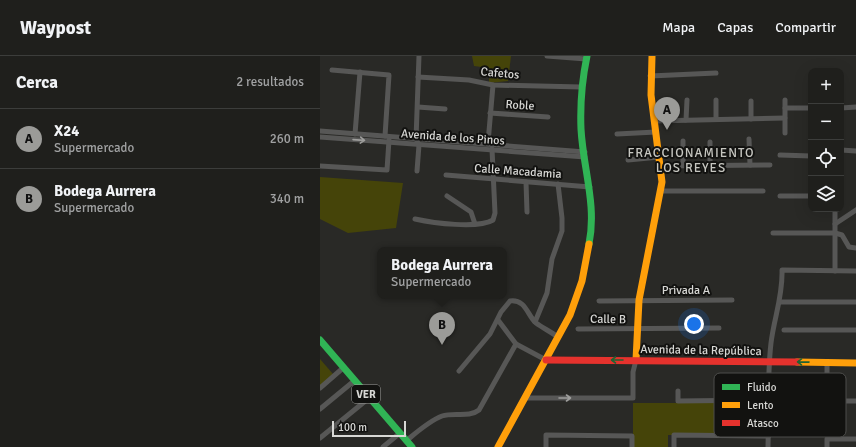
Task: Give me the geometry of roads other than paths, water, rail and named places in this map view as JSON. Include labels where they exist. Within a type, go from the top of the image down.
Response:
[{"type":"main road","points":[[636,360],[639,300],[662,191],[650,76],[652,56]]},
{"type":"main road","points":[[498,447],[570,315],[584,274],[592,235],[590,187],[581,130],[581,87],[586,58]]},
{"type":"main road","name":"VER","points":[[320,340],[412,447]]},
{"type":"main road","name":"Avenida de la República","points":[[546,360],[856,363]]},
{"type":"street","points":[[417,171],[418,145],[416,139],[419,56]]},
{"type":"street","points":[[547,56],[586,58]]},
{"type":"street","points":[[320,166],[387,170],[389,75],[332,70]]},
{"type":"street","points":[[355,134],[360,72]]},
{"type":"street","points":[[650,76],[716,73]]},
{"type":"street","name":"Cafetos","points":[[418,77],[469,80],[493,85],[581,87]]},
{"type":"street","points":[[488,143],[493,85]]},
{"type":"street","points":[[686,120],[687,100]]},
{"type":"street","points":[[716,100],[716,119]]},
{"type":"street","points":[[785,100],[785,133]]},
{"type":"street","points":[[751,101],[751,118]]},
{"type":"street","points":[[418,107],[445,109]]},
{"type":"street","points":[[844,108],[856,107]]},
{"type":"street","points":[[785,108],[808,108]]},
{"type":"street","name":"Roble","points":[[490,113],[548,117]]},
{"type":"street","points":[[654,121],[785,118]]},
{"type":"street","name":"Avenida de los Pinos","points":[[320,132],[388,138],[418,145],[488,143],[499,147],[585,154]]},
{"type":"street","points":[[617,134],[656,132]]},
{"type":"street","name":"Avenida de los Pinos","points":[[320,137],[416,139],[492,149],[499,147]]},
{"type":"street","points":[[749,139],[750,165]]},
{"type":"street","points":[[683,141],[683,166]]},
{"type":"street","points":[[710,142],[710,165]]},
{"type":"street","points":[[414,219],[446,223],[475,224],[493,220],[495,214],[492,149]]},
{"type":"street","points":[[844,150],[856,150]]},
{"type":"street","points":[[780,155],[808,156]]},
{"type":"street","points":[[628,160],[659,157]]},
{"type":"street","points":[[660,166],[770,165]]},
{"type":"street","name":"Calle Macadamia","points":[[446,175],[590,187]]},
{"type":"street","points":[[526,182],[526,212]]},
{"type":"street","points":[[535,322],[547,293],[552,259],[562,231],[558,184]]},
{"type":"street","points":[[662,191],[763,191]]},
{"type":"street","points":[[447,196],[471,212],[475,224]]},
{"type":"street","points":[[780,196],[808,196]]},
{"type":"street","points":[[835,224],[856,210]]},
{"type":"street","points":[[835,212],[835,271]]},
{"type":"street","points":[[773,233],[835,233],[842,235],[849,247],[856,248]]},
{"type":"street","points":[[769,373],[774,326],[780,302],[782,270],[856,271]]},
{"type":"street","name":"Privada A","points":[[599,301],[732,300]]},
{"type":"street","points":[[459,371],[490,334],[501,312],[510,301],[520,302],[528,310],[535,322],[558,337]]},
{"type":"street","points":[[780,302],[856,302]]},
{"type":"street","points":[[498,320],[516,344],[546,360]]},
{"type":"street","name":"Calle B","points":[[578,329],[638,330],[719,328]]},
{"type":"street","points":[[784,330],[856,330]]},
{"type":"street","points":[[406,441],[439,418],[454,414],[472,414],[478,410],[516,344]]},
{"type":"street","points":[[526,398],[632,398],[633,372],[636,360]]},
{"type":"street","points":[[826,363],[826,373]]},
{"type":"street","points":[[320,388],[343,368]]},
{"type":"street","points":[[320,409],[354,381]]},
{"type":"street","points":[[678,391],[678,401],[714,401]]},
{"type":"street","points":[[320,438],[369,398]]},
{"type":"street","points":[[383,447],[400,433]]},
{"type":"street","points":[[546,447],[546,435],[632,436],[632,447]]},
{"type":"street","points":[[674,447],[674,435],[714,435]]},
{"type":"street","points":[[826,447],[827,438],[856,438]]},
{"type":"place","name":"X24","points":[[667,130]]},
{"type":"place","name":"Bodega Aurrera","points":[[442,345]]},
{"type":"district","name":"FRACCIONAMIENTO LOS REYES","points":[[691,160]]}]
